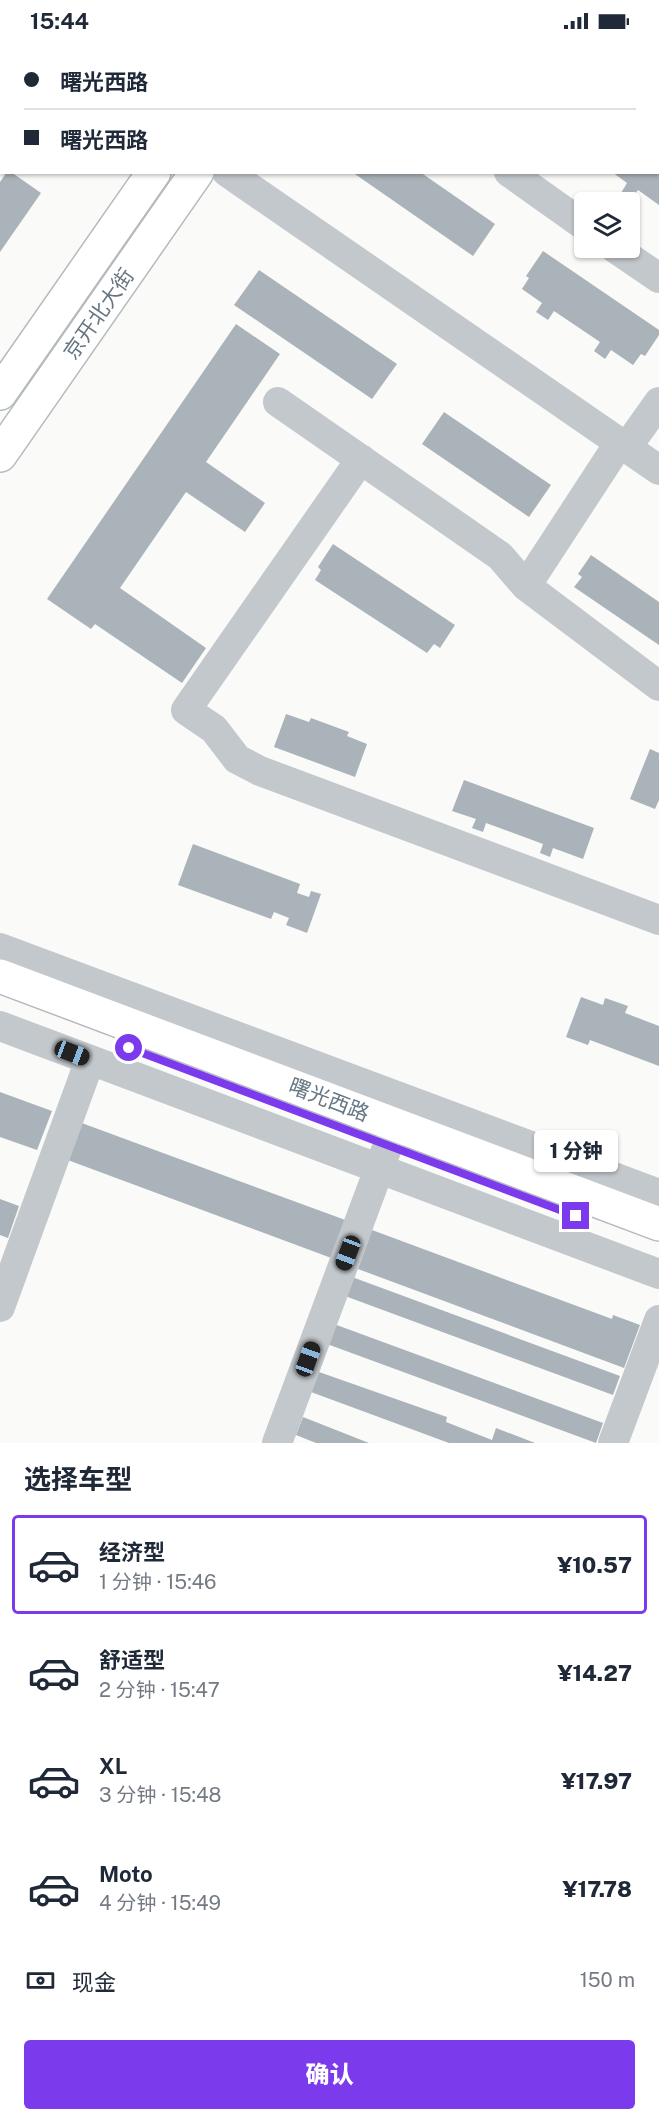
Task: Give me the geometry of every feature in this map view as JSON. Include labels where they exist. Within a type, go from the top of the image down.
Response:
[{"type":"main road","name":"京开北大街","points":[[0,393],[153,174]]},
{"type":"main road","name":"京开北大街","points":[[0,455],[196,174]]},
{"type":"main road","name":"曙光西路","points":[[0,976],[659,1224]]},
{"type":"main road","name":"曙光西路","points":[[0,1000],[383,1157],[659,1247]]},
{"type":"street","points":[[230,174],[659,470]]},
{"type":"street","points":[[511,174],[574,218]]},
{"type":"street","points":[[630,258],[659,278]]},
{"type":"street","points":[[278,402],[500,555],[526,586],[659,686]]},
{"type":"street","points":[[526,586],[624,444],[659,402]]},
{"type":"street","points":[[361,459],[186,710],[214,729],[237,759],[260,771],[659,920]]},
{"type":"street","points":[[0,948],[659,1194]]},
{"type":"street","points":[[0,1026],[90,1060],[383,1157],[659,1274]]},
{"type":"street","points":[[0,1307],[90,1060]]},
{"type":"street","points":[[277,1443],[383,1157]]},
{"type":"street","points":[[613,1443],[659,1320]]},
{"type":"building","points":[[6,174],[14,174],[41,193],[0,252],[0,182]]},
{"type":"building","points":[[355,174],[423,174],[495,224],[473,256]]},
{"type":"building","points":[[615,174],[659,174],[659,205],[638,190],[637,192],[622,192],[627,183]]},
{"type":"building","points":[[543,251],[659,330],[659,335],[645,356],[641,354],[633,365],[611,350],[605,359],[594,351],[600,342],[554,311],[548,320],[536,312],[542,303],[522,289],[529,278],[526,276]]},
{"type":"building","points":[[259,270],[397,364],[372,399],[234,305]]},
{"type":"building","points":[[236,324],[280,354],[206,462],[265,503],[245,532],[186,492],[120,588],[206,648],[182,683],[95,624],[91,629],[47,599]]},
{"type":"building","points":[[444,412],[551,485],[529,517],[422,444]]},
{"type":"building","points":[[333,544],[455,625],[440,648],[434,644],[427,653],[315,580],[321,570],[318,567]]},
{"type":"building","points":[[591,555],[659,602],[659,645],[574,587],[582,577],[578,574]]},
{"type":"building","points":[[286,714],[309,722],[311,718],[349,732],[347,736],[367,744],[355,777],[274,747]]},
{"type":"building","points":[[650,749],[659,753],[659,800],[655,809],[630,799]]},
{"type":"building","points":[[464,780],[594,828],[583,859],[553,848],[550,857],[540,853],[543,844],[486,823],[483,832],[472,828],[476,819],[452,811]]},
{"type":"building","points":[[193,844],[300,884],[297,893],[309,897],[311,891],[321,894],[307,933],[286,925],[289,918],[274,912],[271,919],[178,885]]},
{"type":"building","points":[[581,997],[603,1005],[605,998],[628,1006],[625,1013],[659,1026],[659,1066],[590,1040],[588,1045],[566,1037]]},
{"type":"building","points":[[0,1092],[52,1111],[37,1150],[0,1137]]},
{"type":"building","points":[[79,1122],[348,1221],[334,1259],[65,1159]]},
{"type":"building","points":[[0,1199],[19,1206],[8,1238],[0,1235]]},
{"type":"building","points":[[372,1230],[612,1319],[613,1315],[640,1325],[624,1368],[358,1269]]},
{"type":"building","points":[[352,1277],[620,1376],[613,1395],[345,1296]]},
{"type":"building","points":[[334,1324],[603,1423],[596,1443],[327,1344]]},
{"type":"building","points":[[319,1372],[447,1417],[446,1422],[492,1440],[496,1428],[535,1443],[449,1443],[311,1392]]},
{"type":"building","points":[[303,1417],[369,1443],[316,1443],[296,1435]]},
{"type":"route","points":[[129,1048],[576,1216]]}]
